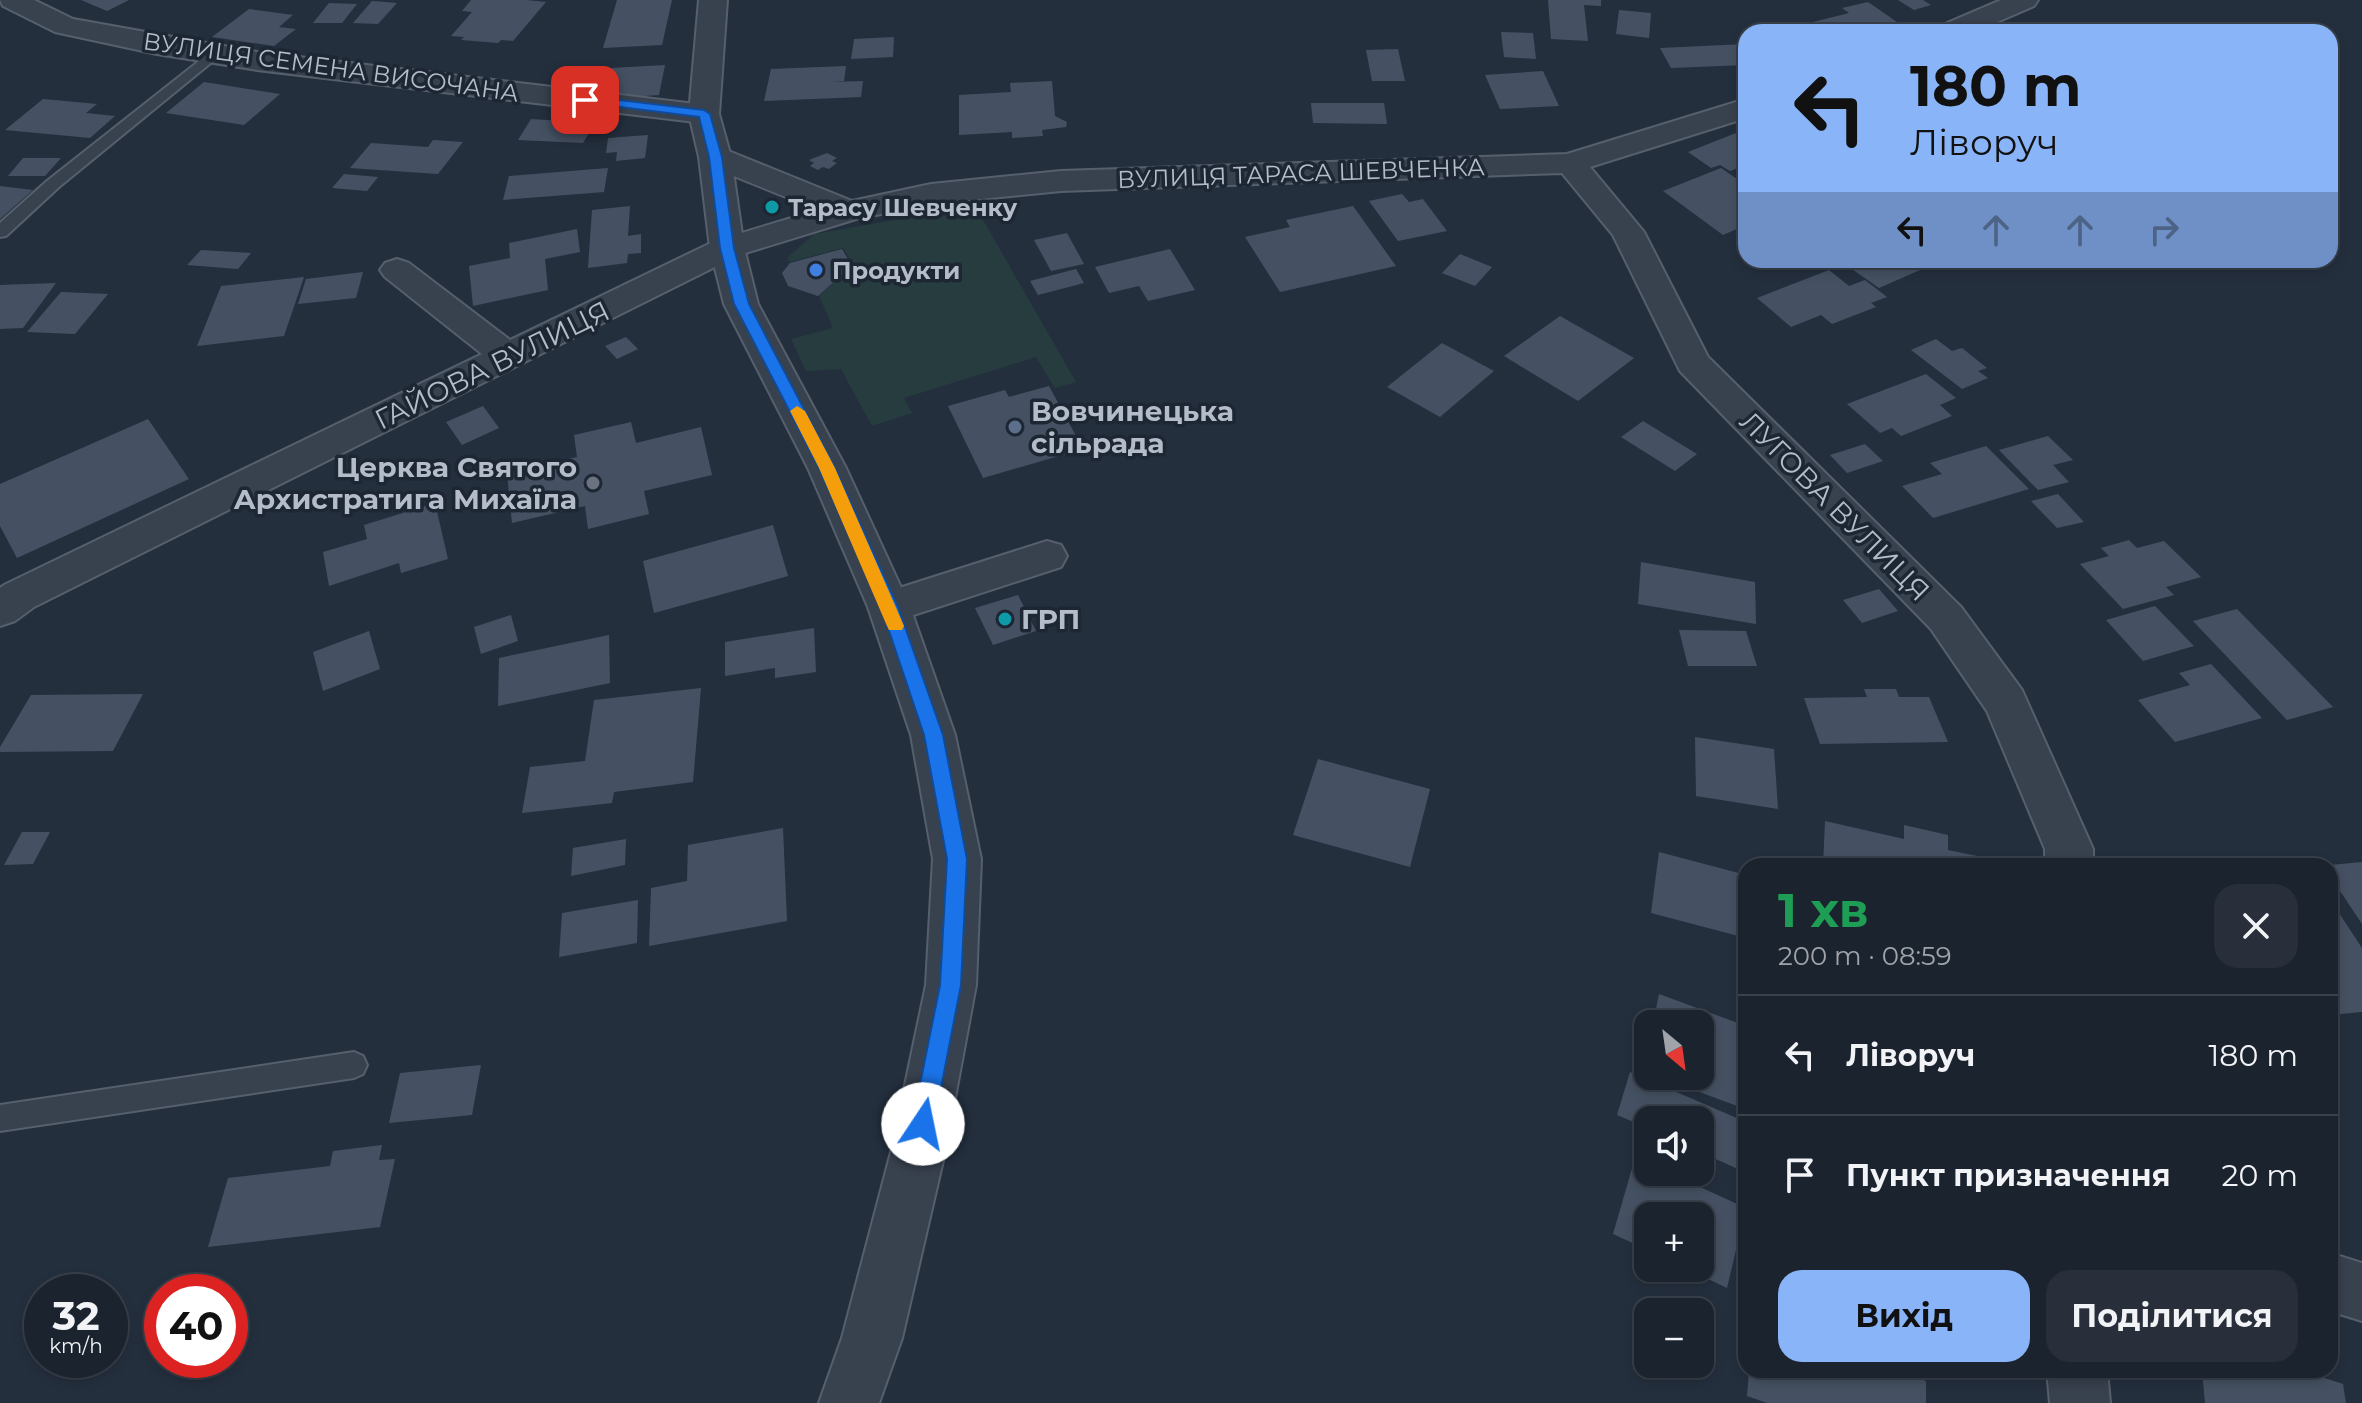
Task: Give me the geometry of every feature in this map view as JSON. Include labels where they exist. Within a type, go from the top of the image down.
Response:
[{"type":"street","name":"ВУЛИЦЯ СЕМЕНА ВИСОЧАНА","points":[[13,0],[65,26],[213,54],[704,114]]},
{"type":"street","points":[[713,0],[704,114],[715,157],[727,248],[741,304],[827,468],[889,607],[933,735],[957,859],[951,985],[918,1152],[872,1338],[849,1403]]},
{"type":"street","points":[[1968,24],[2024,0]]},
{"type":"street","name":"ВУЛИЦЯ ТАРАСА ШЕВЧЕНКА","points":[[727,248],[849,211],[931,194],[1061,181],[1570,163],[1738,110]]},
{"type":"street","points":[[715,157],[849,211]]},
{"type":"street","name":"ЛУГОВА ВУЛИЦЯ","points":[[1570,163],[1628,232],[1693,363],[1946,618],[2006,703],[2069,849],[2069,858]]},
{"type":"street","name":"ГАЙОВА ВУЛИЦЯ","points":[[0,610],[33,589],[727,248]]},
{"type":"street","points":[[397,270],[509,357]]},
{"type":"street","points":[[889,607],[1047,556]]},
{"type":"street","points":[[2338,1284],[2362,1292]]},
{"type":"street","points":[[2078,1378],[2080,1403]]},
{"type":"lane","points":[[0,232],[53,184],[213,54]]},
{"type":"lane","points":[[0,1118],[354,1065]]},
{"type":"green space","points":[[975,206],[1076,382],[1055,388],[1036,357],[904,398],[912,413],[872,426],[841,369],[806,371],[791,339],[833,328],[819,296],[853,265],[843,248],[790,262],[787,258],[814,234]]},
{"type":"building","points":[[81,0],[129,0],[107,11]]},
{"type":"building","points":[[471,0],[546,2],[513,41],[501,40],[498,43],[461,40],[464,37],[451,36],[472,12],[462,11]]},
{"type":"building","points":[[617,0],[672,0],[662,45],[603,48]]},
{"type":"building","points":[[1548,0],[1601,0],[1601,6],[1584,5],[1588,41],[1551,39]]},
{"type":"building","points":[[1898,0],[1923,0],[1931,5],[1914,10]]},
{"type":"building","points":[[372,1],[397,3],[378,24],[353,23]]},
{"type":"building","points":[[1868,2],[1897,22],[1813,22],[1849,13],[1842,8]]},
{"type":"building","points":[[329,3],[357,4],[342,23],[313,23]]},
{"type":"building","points":[[249,9],[293,15],[279,27],[296,29],[274,46],[212,37]]},
{"type":"building","points":[[1619,10],[1651,13],[1649,38],[1616,34]]},
{"type":"building","points":[[1501,32],[1533,33],[1536,59],[1504,57]]},
{"type":"building","points":[[894,37],[893,57],[851,59],[854,39]]},
{"type":"building","points":[[1738,44],[1738,65],[1671,68],[1660,48]]},
{"type":"building","points":[[1398,49],[1405,81],[1372,81],[1366,50]]},
{"type":"building","points":[[665,65],[659,95],[614,98],[616,89],[569,92],[576,70]]},
{"type":"building","points":[[846,66],[844,81],[831,82],[863,81],[861,97],[764,101],[771,69]]},
{"type":"building","points":[[1543,71],[1559,106],[1500,109],[1485,75]]},
{"type":"building","points":[[1052,81],[1055,116],[1067,122],[1066,127],[1042,130],[1043,136],[1012,138],[1012,132],[959,135],[959,95],[1011,92],[1010,83]]},
{"type":"building","points":[[204,82],[280,94],[244,125],[166,113]]},
{"type":"building","points":[[43,99],[97,104],[86,113],[115,116],[90,138],[5,130]]},
{"type":"building","points":[[1311,103],[1384,103],[1387,124],[1313,123]]},
{"type":"building","points":[[531,119],[595,123],[583,143],[518,140]]},
{"type":"building","points":[[1738,132],[1738,168],[1730,171],[1720,165],[1711,168],[1688,152]]},
{"type":"building","points":[[648,135],[645,158],[616,161],[617,152],[606,153],[608,138]]},
{"type":"building","points":[[433,140],[463,142],[438,174],[350,168],[371,143],[428,147]]},
{"type":"building","points":[[827,153],[837,158],[832,161],[837,163],[829,169],[823,167],[818,170],[810,166],[814,163],[809,160]]},
{"type":"building","points":[[23,158],[61,158],[45,176],[8,176]]},
{"type":"building","points":[[608,168],[604,192],[503,200],[509,176]]},
{"type":"building","points":[[1721,168],[1738,180],[1738,228],[1723,235],[1663,191]]},
{"type":"building","points":[[344,174],[378,177],[367,191],[332,188]]},
{"type":"building","points":[[0,186],[33,190],[0,219]]},
{"type":"building","points":[[1402,194],[1409,202],[1423,199],[1447,231],[1398,241],[1369,201]]},
{"type":"building","points":[[630,206],[628,236],[641,234],[641,253],[628,254],[627,263],[588,268],[592,210]]},
{"type":"building","points":[[1353,206],[1396,266],[1280,292],[1245,237],[1290,227],[1286,220]]},
{"type":"building","points":[[577,229],[580,252],[545,259],[548,290],[473,306],[469,266],[510,258],[509,243]]},
{"type":"building","points":[[1067,233],[1084,264],[1051,271],[1034,240]]},
{"type":"building","name":"Продукти","points":[[842,249],[852,266],[818,296],[788,286],[782,273],[790,263]]},
{"type":"building","points":[[1170,249],[1195,290],[1148,301],[1139,286],[1109,293],[1095,267]]},
{"type":"building","points":[[201,250],[251,253],[238,269],[187,265]]},
{"type":"building","points":[[1460,254],[1492,267],[1475,286],[1442,273]]},
{"type":"building","points":[[1850,268],[1925,268],[1879,288]]},
{"type":"building","points":[[1076,269],[1084,283],[1038,295],[1030,281]]},
{"type":"building","points":[[1829,270],[1849,286],[1865,280],[1887,297],[1871,303],[1876,307],[1832,324],[1821,315],[1791,327],[1757,298]]},
{"type":"building","points":[[363,272],[356,298],[298,304],[306,279]]},
{"type":"building","points":[[304,277],[284,336],[197,346],[221,286]]},
{"type":"building","points":[[56,283],[23,328],[0,329],[0,285]]},
{"type":"building","points":[[61,292],[108,294],[75,334],[27,332]]},
{"type":"building","points":[[1560,316],[1634,358],[1578,401],[1504,356]]},
{"type":"building","points":[[626,337],[638,349],[617,359],[605,346]]},
{"type":"building","points":[[1936,339],[1952,351],[1962,348],[1987,368],[1978,371],[1988,378],[1962,389],[1911,350]]},
{"type":"building","points":[[1442,343],[1494,371],[1440,417],[1387,387]]},
{"type":"building","points":[[1926,374],[1956,398],[1940,405],[1952,416],[1901,436],[1892,428],[1880,433],[1847,404]]},
{"type":"building","name":"Вовчинецька сільрада","points":[[1049,386],[1083,449],[983,478],[948,406],[1005,390],[1009,397]]},
{"type":"building","points":[[483,406],[499,428],[462,445],[446,422]]},
{"type":"building","points":[[148,419],[189,479],[17,558],[0,526],[0,484]]},
{"type":"building","points":[[1643,421],[1697,454],[1675,471],[1621,437]]},
{"type":"building","name":"Церква Святого Архистратига Михаїла","points":[[631,422],[636,443],[701,427],[712,475],[644,491],[649,514],[588,529],[585,506],[512,523],[507,473],[577,457],[574,435]]},
{"type":"building","points":[[2048,436],[2073,460],[2053,465],[2069,482],[2038,490],[1999,450]]},
{"type":"building","points":[[1865,444],[1883,461],[1847,473],[1830,455]]},
{"type":"building","points":[[1986,446],[2029,489],[1933,518],[1902,486],[1942,474],[1930,463]]},
{"type":"building","points":[[2058,494],[2084,522],[2057,528],[2031,501]]},
{"type":"building","points":[[435,503],[448,559],[401,573],[399,563],[329,586],[323,552],[367,539],[364,525]]},
{"type":"building","points":[[773,525],[788,576],[654,613],[643,561]]},
{"type":"building","points":[[2129,540],[2137,548],[2164,541],[2201,577],[2166,587],[2174,595],[2123,609],[2080,564],[2109,556],[2101,548]]},
{"type":"building","points":[[1641,562],[1755,582],[1756,624],[1638,604]]},
{"type":"building","points":[[1879,589],[1898,611],[1862,623],[1843,600]]},
{"type":"building","name":"ГРП","points":[[1018,595],[1036,631],[993,645],[975,608]]},
{"type":"building","points":[[2155,606],[2194,646],[2143,661],[2106,620]]},
{"type":"building","points":[[2237,609],[2333,707],[2287,720],[2193,621]]},
{"type":"building","points":[[511,615],[518,641],[481,654],[474,627]]},
{"type":"building","points":[[814,628],[816,672],[775,678],[775,668],[725,676],[725,642]]},
{"type":"building","points":[[1679,630],[1746,631],[1757,666],[1688,666]]},
{"type":"building","points":[[369,631],[380,669],[323,691],[313,652]]},
{"type":"building","points":[[609,635],[610,683],[498,706],[499,658]]},
{"type":"building","points":[[2211,664],[2262,718],[2175,742],[2138,700],[2190,685],[2179,673]]},
{"type":"building","points":[[701,688],[693,782],[614,792],[612,803],[522,813],[530,767],[585,761],[594,700]]},
{"type":"building","points":[[1864,689],[1896,689],[1899,697],[1929,697],[1948,742],[1820,744],[1804,698],[1867,697]]},
{"type":"building","points":[[143,694],[113,751],[0,752],[31,695]]},
{"type":"building","points":[[1695,737],[1774,749],[1778,809],[1696,796]]},
{"type":"building","points":[[1318,759],[1430,789],[1410,867],[1293,835]]},
{"type":"building","points":[[1825,821],[1904,839],[1904,825],[1948,835],[1948,850],[1977,858],[1823,858]]},
{"type":"building","points":[[783,828],[787,921],[649,946],[651,888],[687,881],[688,845]]},
{"type":"building","points":[[22,832],[50,832],[33,864],[4,865]]},
{"type":"building","points":[[626,839],[625,865],[571,876],[573,848]]},
{"type":"building","points":[[1659,852],[1738,873],[1738,936],[1651,913]]},
{"type":"building","points":[[2362,862],[2362,924],[2338,888],[2338,864]]},
{"type":"building","points":[[638,900],[637,943],[559,957],[562,913]]},
{"type":"building","points":[[2338,913],[2362,948],[2362,1012],[2338,1014]]},
{"type":"building","points":[[1659,994],[1702,1010],[1656,1010]]},
{"type":"building","points":[[1714,1014],[1738,1023],[1738,1106],[1694,1090],[1714,1090]]},
{"type":"building","points":[[481,1065],[472,1115],[389,1123],[400,1073]]},
{"type":"building","points":[[1630,1072],[1634,1074],[1634,1090],[1672,1090],[1709,1106],[1634,1106],[1634,1122],[1617,1115]]},
{"type":"building","points":[[1714,1108],[1738,1119],[1738,1169],[1714,1158]]},
{"type":"building","points":[[382,1145],[379,1160],[395,1159],[380,1227],[208,1247],[228,1178],[330,1166],[333,1151]]},
{"type":"building","points":[[1634,1161],[1634,1186],[1698,1186],[1738,1204],[1738,1242],[1727,1288],[1714,1282],[1714,1202],[1634,1202],[1634,1244],[1613,1234]]},
{"type":"building","points":[[1748,1378],[1917,1378],[1926,1381],[1926,1403],[1767,1403],[1747,1396]]},
{"type":"building","points":[[2203,1378],[2325,1378],[2343,1384],[2346,1403],[2205,1403]]},
{"type":"slow traffic","points":[[797,411],[827,468],[896,626]]},
{"type":"place","name":"Тарасу Шевченку","points":[[772,207]]},
{"type":"place","name":"Продукти","points":[[816,270]]},
{"type":"place","name":"Вовчинецька сільрада","points":[[1015,427]]},
{"type":"place","name":"Церква Святого Архистратига Михаїла","points":[[593,483]]},
{"type":"place","name":"ГРП","points":[[1005,619]]},
{"type":"route","points":[[585,100],[704,114],[715,157],[727,248],[741,304],[827,468],[889,607],[933,735],[957,859],[951,985],[923,1124]]}]
